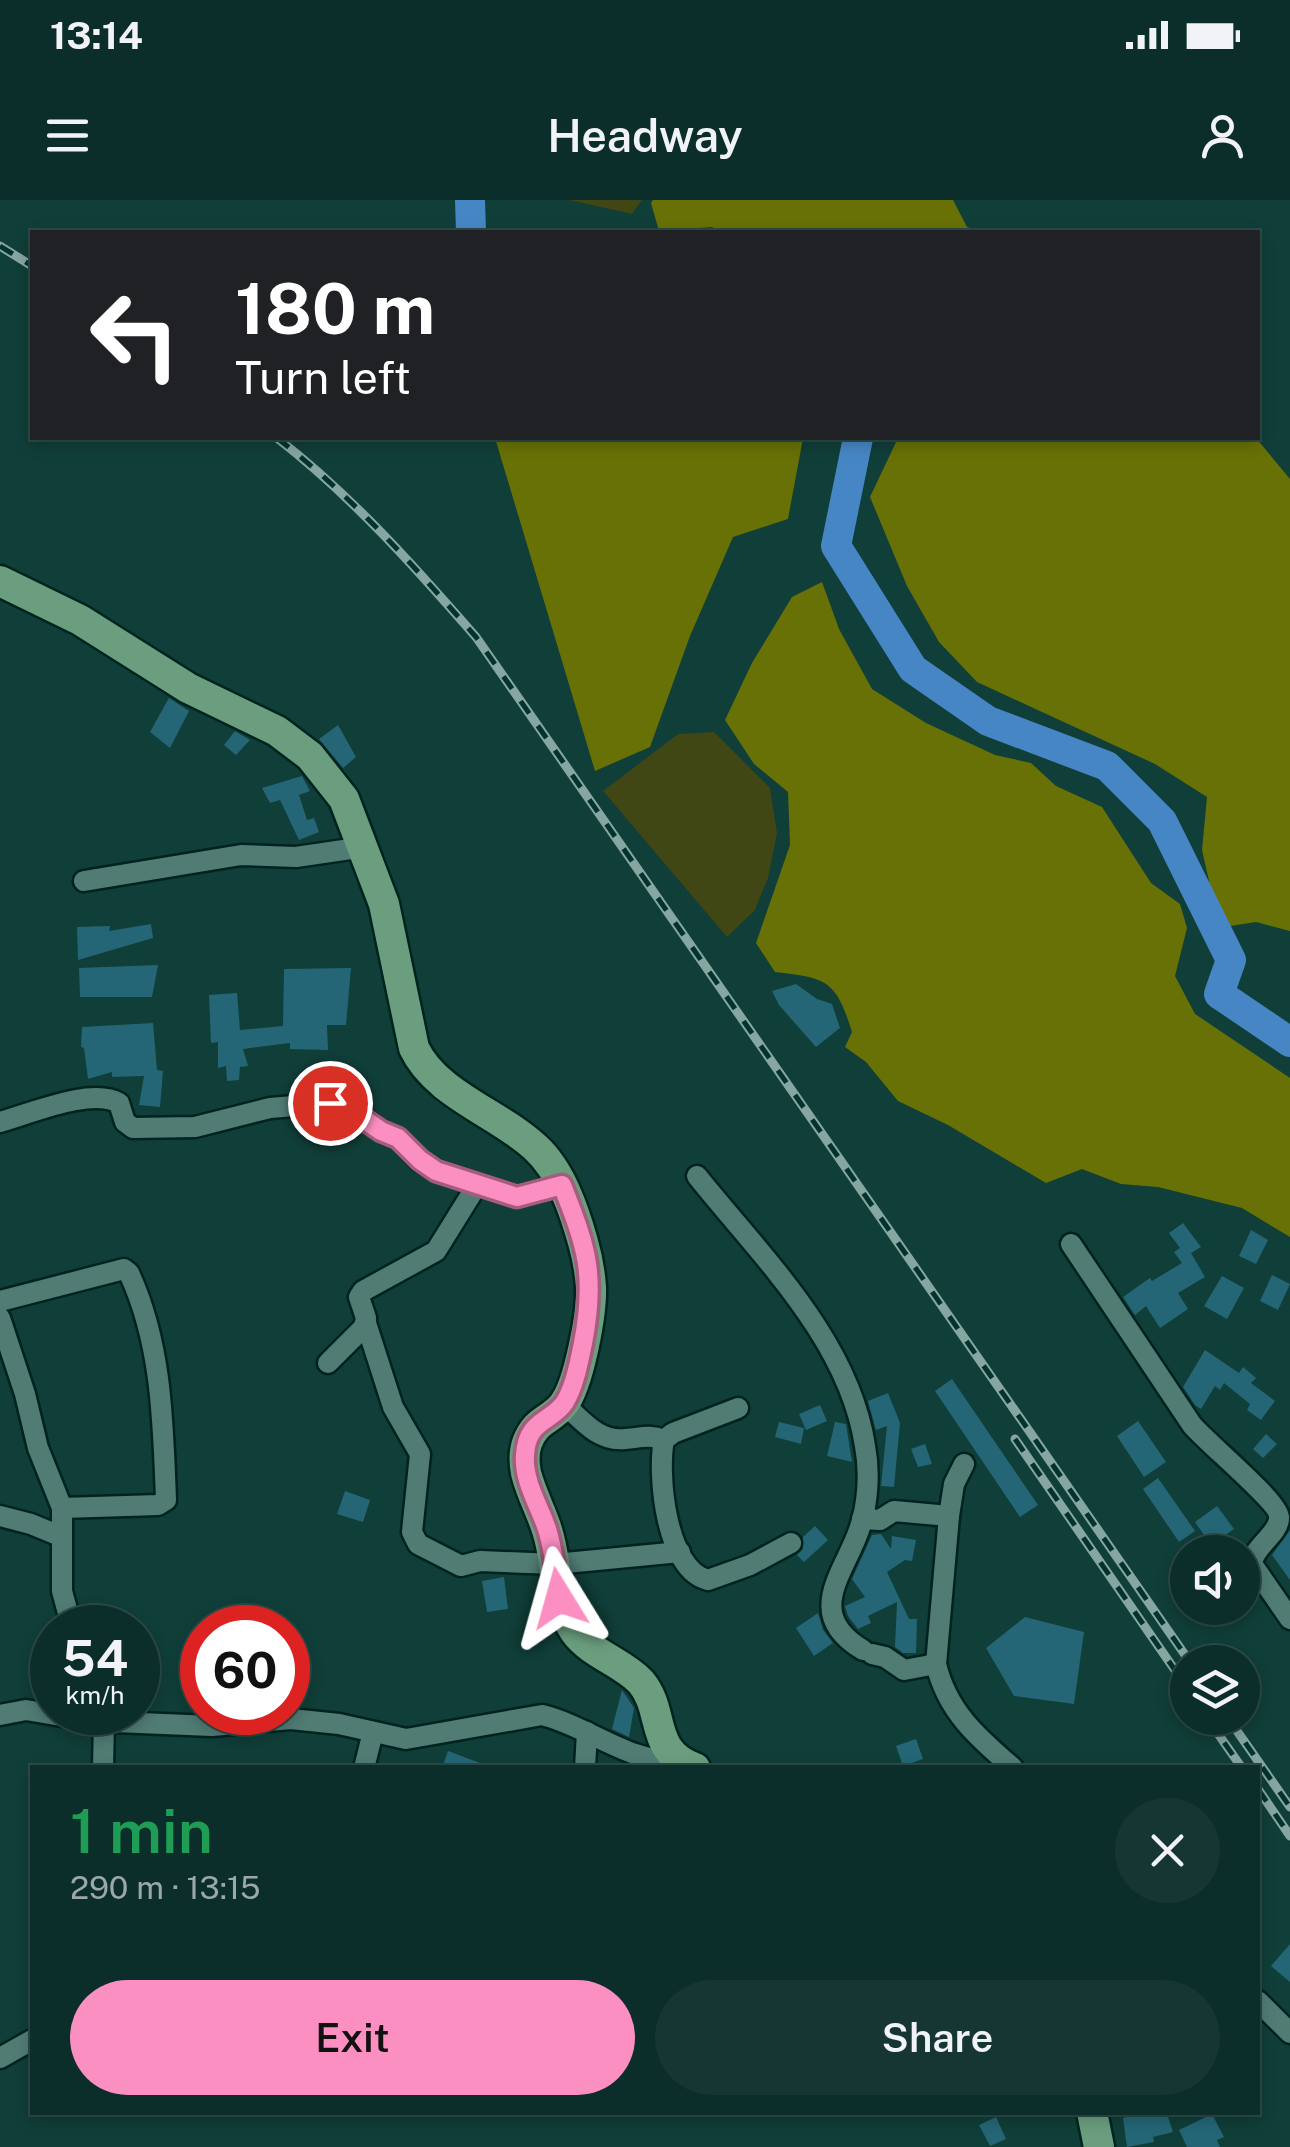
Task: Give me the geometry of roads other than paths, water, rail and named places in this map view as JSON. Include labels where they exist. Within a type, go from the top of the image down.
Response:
[{"type":"main road","points":[[0,581],[80,620],[188,688],[277,731],[310,756],[344,799],[384,904],[420,1063],[538,1149],[562,1185],[583,1242],[591,1287],[578,1366],[564,1404],[539,1421],[525,1452],[526,1472],[556,1564],[559,1598],[566,1618],[578,1637],[632,1672],[645,1688],[668,1751],[687,1764]]},
{"type":"main road","points":[[1093,2115],[1100,2147]]},
{"type":"street","points":[[84,881],[240,855],[296,857],[364,847]]},
{"type":"street","points":[[0,1122],[72,1100],[98,1098],[119,1103],[128,1126],[147,1128],[195,1126],[270,1108],[330,1103],[346,1107],[398,1138],[427,1166],[477,1185],[517,1197],[562,1185]]},
{"type":"street","points":[[697,1176],[828,1341],[862,1429],[866,1449],[865,1506],[830,1598],[845,1636],[904,1670],[936,1664]]},
{"type":"street","points":[[477,1185],[436,1251],[363,1291],[360,1304],[393,1407],[420,1454],[414,1539],[460,1566],[480,1561],[556,1564],[680,1552]]},
{"type":"street","points":[[1071,1244],[1199,1434],[1282,1508],[1278,1522],[1252,1556],[1252,1564],[1290,1619]]},
{"type":"street","points":[[0,1301],[122,1269],[129,1272],[146,1315],[159,1391],[166,1500],[158,1505],[62,1508]]},
{"type":"street","points":[[0,1318],[38,1448],[62,1508],[62,1591],[66,1605]]},
{"type":"street","points":[[328,1362],[366,1323]]},
{"type":"street","points":[[564,1404],[593,1432],[604,1437],[626,1440],[652,1436],[664,1440]]},
{"type":"street","points":[[664,1440],[738,1408]]},
{"type":"street","points":[[664,1440],[664,1493],[671,1533],[696,1575],[708,1580],[762,1560],[791,1543]]},
{"type":"street","points":[[964,1464],[954,1484],[949,1516],[936,1664],[941,1686],[966,1727],[1010,1765]]},
{"type":"street","points":[[862,1519],[880,1520],[894,1510],[949,1516]]},
{"type":"street","points":[[0,1516],[60,1536]]},
{"type":"street","points":[[0,1715],[30,1711]]},
{"type":"street","points":[[160,1721],[212,1726],[292,1719],[406,1740],[542,1715],[654,1760],[687,1764]]},
{"type":"street","points":[[365,1765],[373,1732]]},
{"type":"street","points":[[585,1765],[587,1732]]},
{"type":"street","points":[[103,1765],[104,1735]]},
{"type":"street","points":[[1260,2003],[1290,2033]]},
{"type":"street","points":[[0,2058],[30,2041]]},
{"type":"waterway","points":[[470,200],[471,230]]},
{"type":"waterway","points":[[858,440],[836,546],[913,669],[988,721],[1107,766],[1162,821],[1231,960],[1219,994],[1290,1042]]},
{"type":"railway","points":[[0,246],[30,265]]},
{"type":"railway","points":[[280,440],[357,508],[476,637],[1178,1645]]},
{"type":"railway","points":[[1015,1439],[1170,1663]]},
{"type":"railway","points":[[1219,1735],[1240,1765]]},
{"type":"railway","points":[[1240,1735],[1290,1807]]},
{"type":"railway","points":[[1260,1792],[1290,1836]]}]
